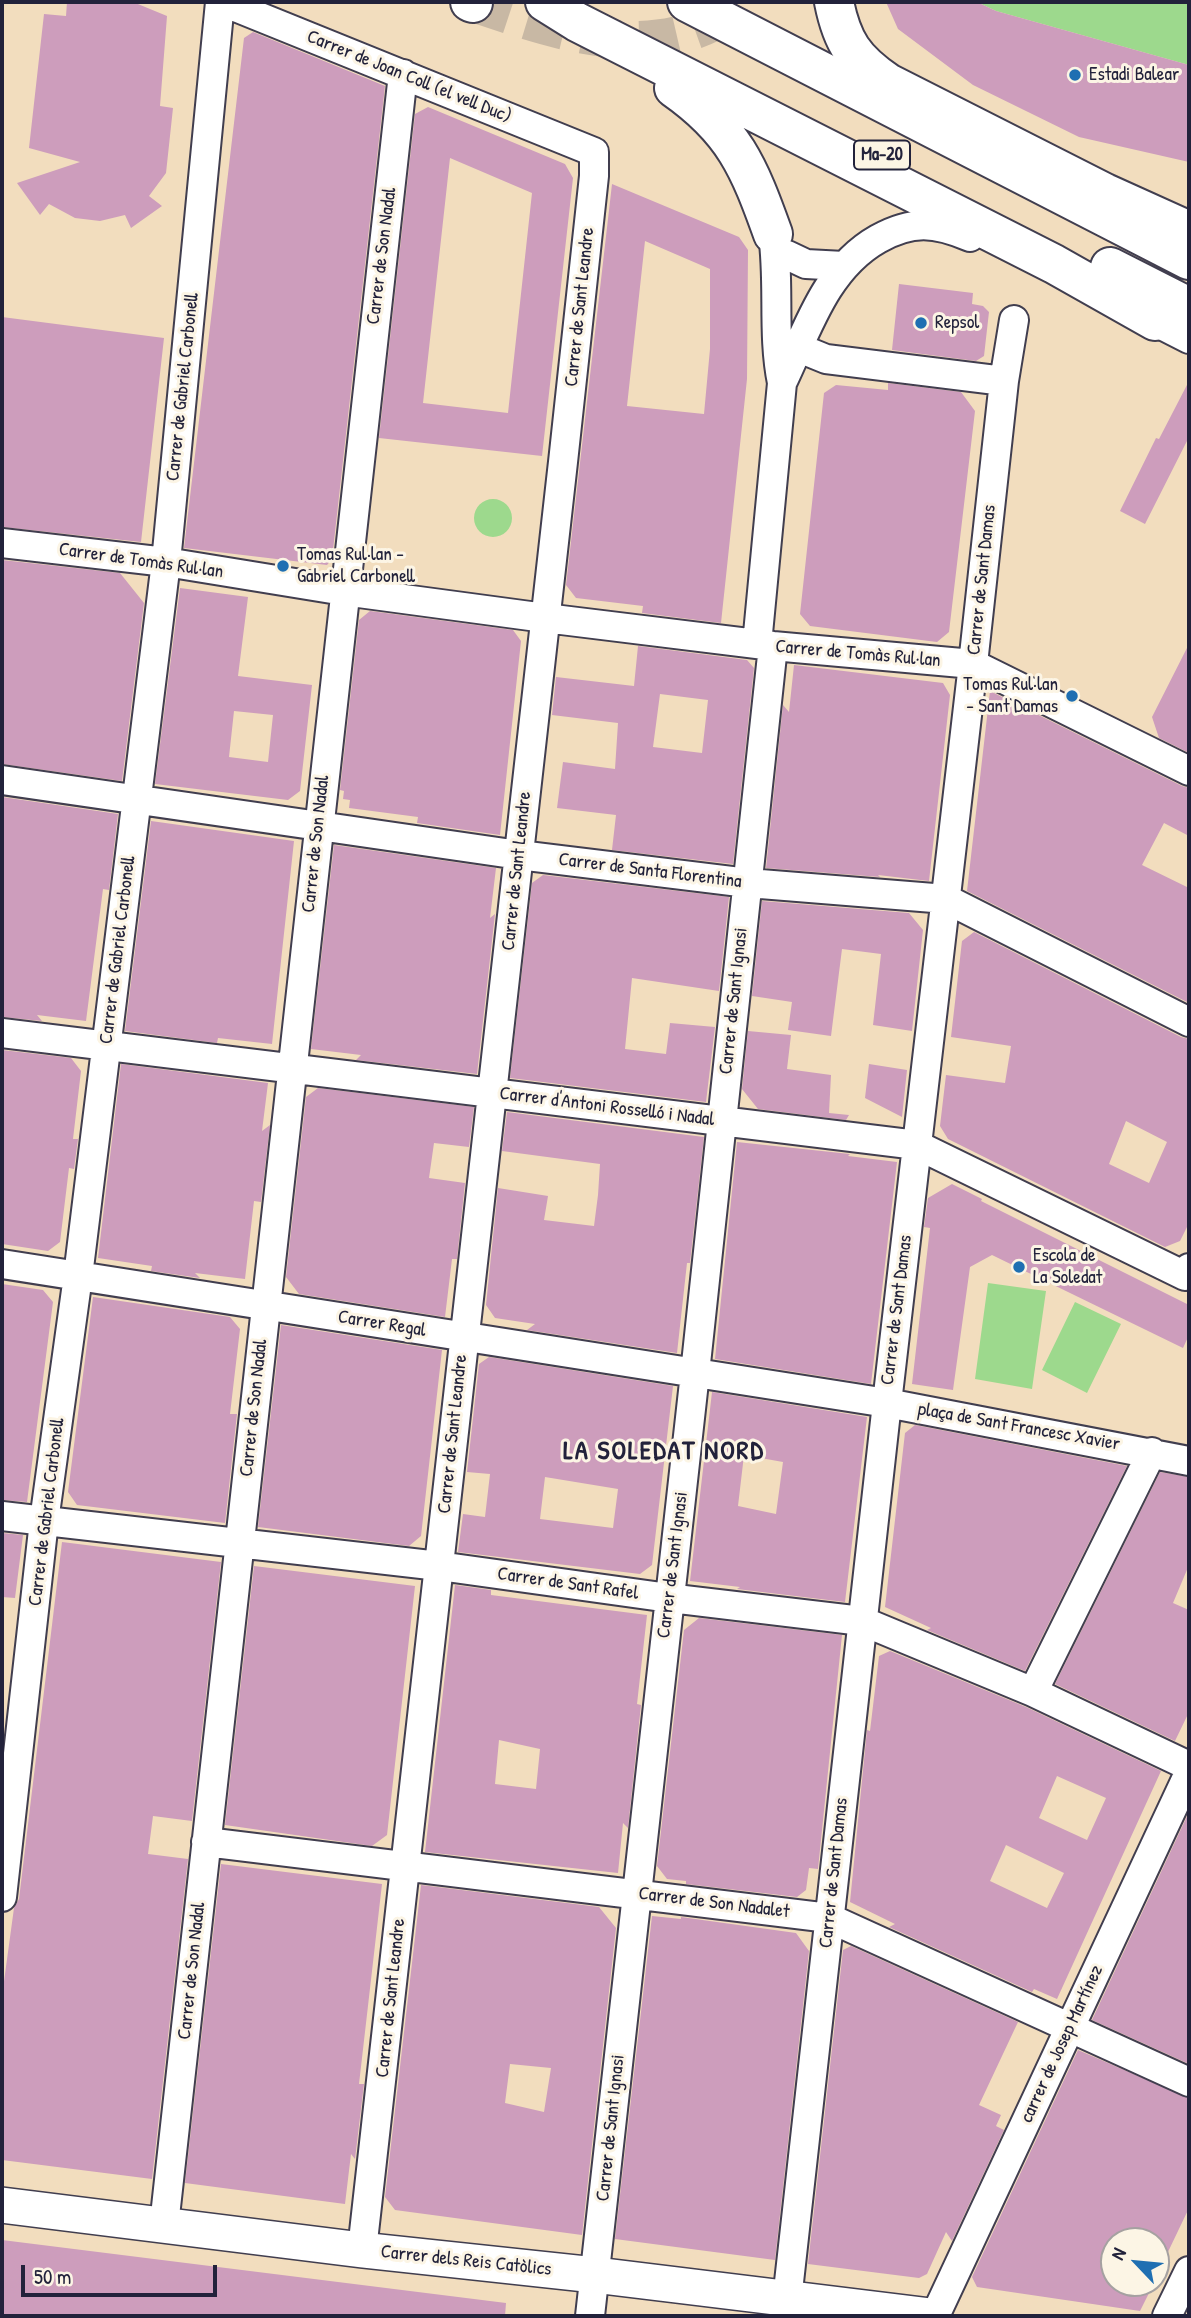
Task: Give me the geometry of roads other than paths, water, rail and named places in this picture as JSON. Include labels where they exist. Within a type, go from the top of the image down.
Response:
[{"type":"main road","points":[[545,2],[576,12],[1054,264],[1172,314]]},
{"type":"main road","name":"Ma-20","points":[[687,2],[1189,260]]},
{"type":"main road","points":[[719,2],[1179,225]]},
{"type":"main road","points":[[834,2],[847,45],[859,61],[888,83]]},
{"type":"main road","points":[[576,12],[605,45],[655,74],[695,103],[732,141],[748,170],[780,244]]},
{"type":"street","name":"Carrer de Joan Coll (el vell Duc)","points":[[222,2],[594,152]]},
{"type":"street","name":"Carrer de Gabriel Carbonell","points":[[2,1897],[7,1812],[78,1276],[166,562],[222,2]]},
{"type":"street","name":"Carrer de Son Nadal","points":[[164,2225],[403,74]]},
{"type":"street","name":"Carrer de Sant Leandre","points":[[362,2250],[563,462],[594,176],[594,152]]},
{"type":"street","points":[[782,383],[824,295],[844,266],[892,231],[924,224],[941,226],[1172,314],[1189,339]]},
{"type":"street","points":[[780,244],[806,264],[844,266]]},
{"type":"street","points":[[780,244],[790,271],[792,327],[799,348],[826,359],[1004,381]]},
{"type":"street","points":[[780,244],[777,361],[782,383]]},
{"type":"street","name":"Carrer de Sant Damas","points":[[787,2300],[1004,381],[1014,320]]},
{"type":"street","name":"Carrer de Sant Ignasi","points":[[590,2316],[747,883],[782,383]]},
{"type":"street","name":"Carrer de Tomàs Rul·lan","points":[[2,543],[166,562],[344,591],[545,618],[765,645],[974,664],[1189,771]]},
{"type":"street","name":"Carrer de Santa Florentina","points":[[2,780],[519,855],[747,883],[946,899],[1189,1022]]},
{"type":"street","name":"Carrer d'Antoni Rosselló i Nadal","points":[[2,1033],[917,1145],[1187,1272]]},
{"type":"street","name":"Carrer Regal","points":[[2,1264],[887,1403]]},
{"type":"street","name":"plaça de Sant Francesc Xavier","points":[[887,1403],[1152,1452]]},
{"type":"street","points":[[1033,1692],[1152,1452],[1189,1461]]},
{"type":"street","name":"Carrer de Sant Rafel","points":[[2,1516],[439,1566],[862,1621],[1033,1692],[1189,1766]]},
{"type":"street","name":"carrer de Josep Martínez","points":[[933,2316],[1189,1773]]},
{"type":"street","name":"Carrer de Son Nadalet","points":[[206,1842],[829,1918],[1189,2082]]},
{"type":"street","name":"Carrer dels Reis Catòlics","points":[[2,2205],[933,2316]]},
{"type":"street","points":[[1167,2316],[1189,2271]]},
{"type":"tunnel","points":[[473,3],[577,34],[646,40],[680,35],[713,23],[744,2]]},
{"type":"place","name":"Estadi Balear","points":[[1075,75]]},
{"type":"place","name":"Repsol","points":[[921,323]]},
{"type":"place","name":"Tomas Rul·lan - Gabriel Carbonell","points":[[283,566]]},
{"type":"place","name":"Tomas Rul·lan - Sant Damas","points":[[1072,696]]},
{"type":"place","name":"Escola de La Soledat","points":[[1019,1267]]},
{"type":"district","name":"LA SOLEDAT NORD","points":[[664,1452]]}]
